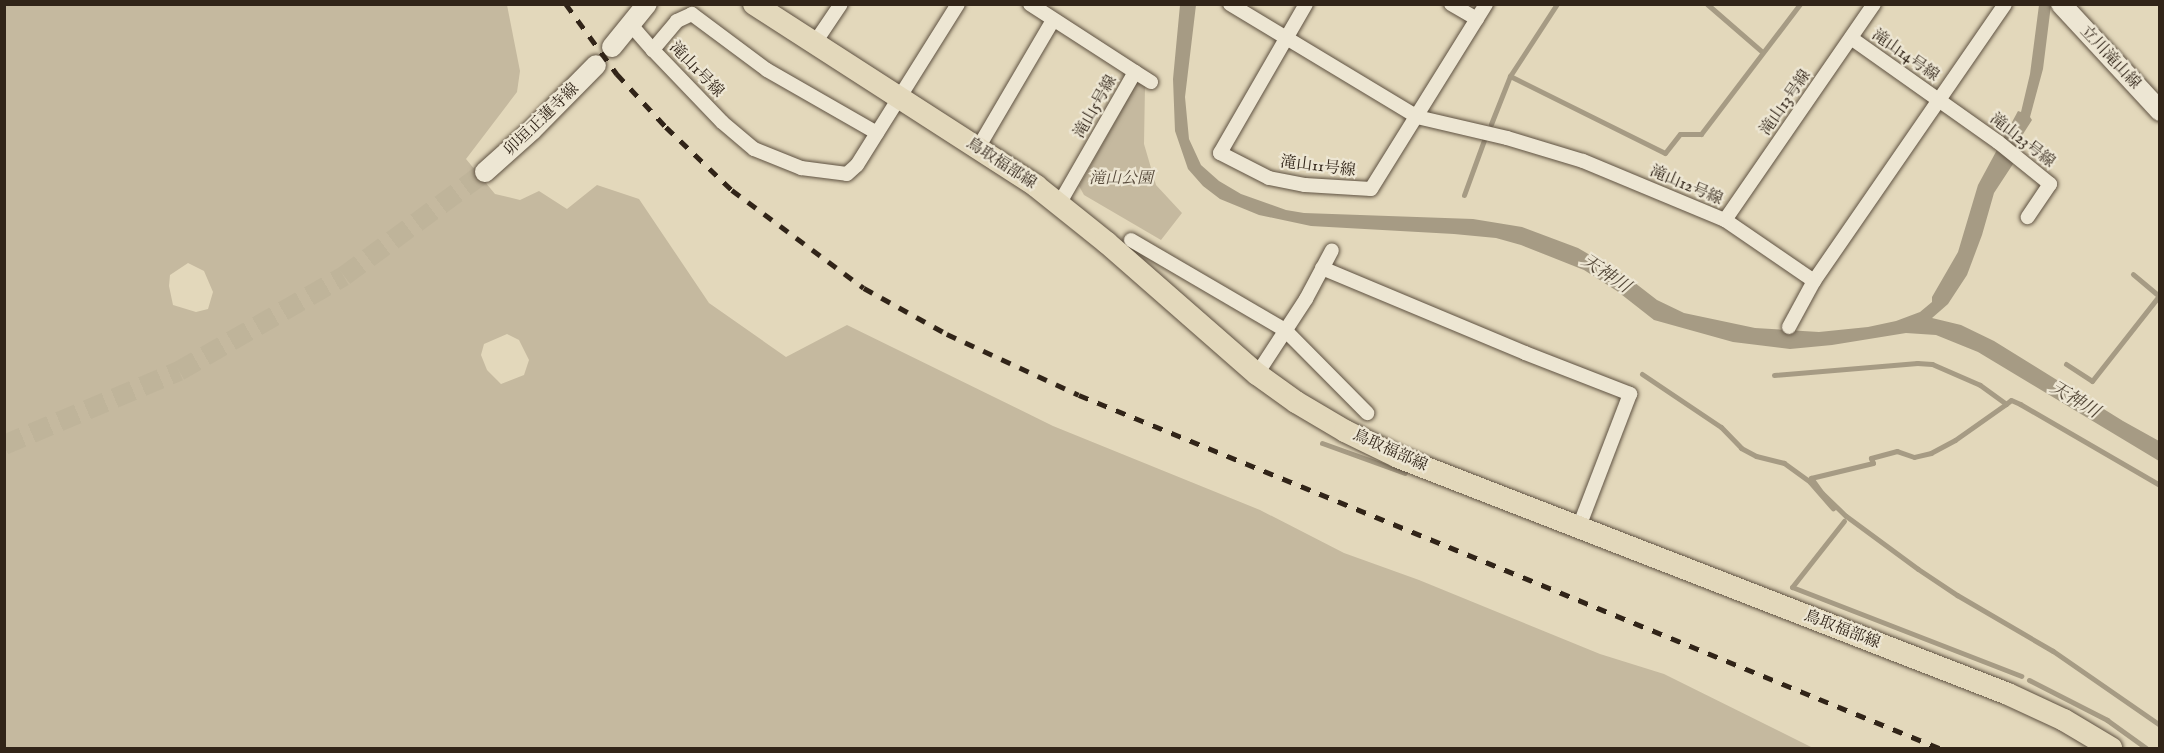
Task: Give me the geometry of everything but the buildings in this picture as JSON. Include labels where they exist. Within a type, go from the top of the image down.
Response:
[{"type":"main road","points":[[612,47],[647,4]]},
{"type":"main road","name":"鳥取福部線","points":[[754,4],[978,148],[1059,204],[1257,374],[1296,402],[1372,446],[2008,694],[2064,720],[2111,748]]},
{"type":"main road","name":"立川滝山線","points":[[2068,7],[2160,111]]},
{"type":"main road","name":"卯垣正蓮寺線","points":[[485,172],[532,130],[596,65]]},
{"type":"street","points":[[814,44],[841,4]]},
{"type":"street","name":"滝山1号線","points":[[877,132],[767,70],[692,14],[677,21],[653,50],[735,135],[754,149],[801,168],[847,174],[857,165],[958,4]]},
{"type":"street","name":"滝山5号線","points":[[1030,4],[1135,72],[1059,204]]},
{"type":"street","name":"滝山12号線","points":[[1230,4],[1286,40],[1418,117],[1507,138],[1583,161],[1725,220],[1814,281]]},
{"type":"street","name":"滝山11号線","points":[[1306,4],[1218,156],[1269,178],[1305,185],[1371,189],[1418,117],[1486,4]]},
{"type":"street","points":[[1451,4],[1477,19]]},
{"type":"street","name":"滝山13号線","points":[[1725,220],[1874,4]]},
{"type":"street","points":[[1789,327],[1814,281],[1941,101],[2005,4]]},
{"type":"street","points":[[978,148],[1053,20]]},
{"type":"street","points":[[631,25],[653,50]]},
{"type":"street","name":"滝山14号線","points":[[1851,38],[1941,101]]},
{"type":"street","points":[[1135,72],[1151,82]]},
{"type":"street","name":"滝山23号線","points":[[1941,101],[2019,158],[2050,184],[2028,217]]},
{"type":"street","points":[[1131,240],[1285,330],[1367,413]]},
{"type":"street","points":[[1257,374],[1332,250]]},
{"type":"street","points":[[1322,268],[1525,353],[1630,394],[1579,528]]},
{"type":"green space","points":[[4,5],[507,5],[520,71],[517,92],[466,159],[495,194],[520,200],[539,191],[567,209],[597,185],[639,199],[709,303],[786,357],[847,325],[1053,426],[1260,510],[1344,553],[1419,580],[1600,654],[1664,674],[1813,748],[5,748]],"holes":[[[188,263],[204,271],[213,292],[208,309],[196,312],[173,305],[169,286],[170,275]],[[507,334],[519,340],[529,360],[524,375],[501,384],[487,370],[481,355],[484,344]]]},
{"type":"green space","name":"滝山公園","points":[[1138,81],[1145,86],[1144,144],[1156,185],[1182,213],[1161,240],[1084,195],[1079,186]]},
{"type":"water","name":"天神川","points":[[1180,5],[1196,5],[1185,97],[1189,139],[1201,165],[1219,181],[1241,194],[1286,210],[1304,213],[1473,219],[1522,227],[1578,248],[1626,276],[1657,300],[1684,313],[1755,328],[1819,332],[1868,327],[1896,321],[1920,312],[1932,302],[1932,297],[1958,252],[1978,185],[2018,111],[2021,112],[2030,74],[2039,5],[2051,5],[2043,69],[2030,117],[2032,120],[2016,145],[2013,164],[1994,193],[1967,275],[1948,304],[1932,318],[1961,325],[1994,341],[2159,441],[2159,461],[1978,352],[1936,335],[1906,333],[1790,349],[1733,342],[1654,320],[1617,291],[1584,270],[1521,245],[1496,238],[1311,226],[1259,215],[1220,199],[1203,186],[1188,169],[1175,131],[1173,79]]},
{"type":"waterway","points":[[1491,124],[1510,76],[1557,4]]},
{"type":"waterway","points":[[1707,4],[1761,51]]},
{"type":"waterway","points":[[1510,76],[1665,153],[1680,134],[1701,134],[1800,4]]},
{"type":"waterway","points":[[1464,195],[1484,140]]},
{"type":"waterway","points":[[2066,364],[2092,381],[2159,296],[2133,274]]},
{"type":"waterway","points":[[1774,375],[1917,363],[1932,364],[1980,385],[2006,404],[2011,400],[2020,404],[2160,485]]},
{"type":"waterway","points":[[1642,374],[1721,427],[1741,448],[1756,456],[1784,463],[1810,482],[1833,508]]},
{"type":"waterway","points":[[2006,404],[1955,440],[1931,453],[1914,457],[1897,451],[1871,458],[1873,463],[1811,478],[1822,493],[1846,516],[1918,569],[1957,595],[2053,651],[2160,725]]},
{"type":"waterway","points":[[1322,443],[1405,473]]},
{"type":"waterway","points":[[1844,521],[1792,587],[2021,676]]},
{"type":"waterway","points":[[2029,680],[2107,720],[2146,748]]},
{"type":"tunnel","points":[[4,445],[179,371],[344,276],[485,172]]},
{"type":"railway","points":[[566,4],[617,74],[666,127],[732,190],[864,288],[947,334],[1079,395],[1939,748]]}]
